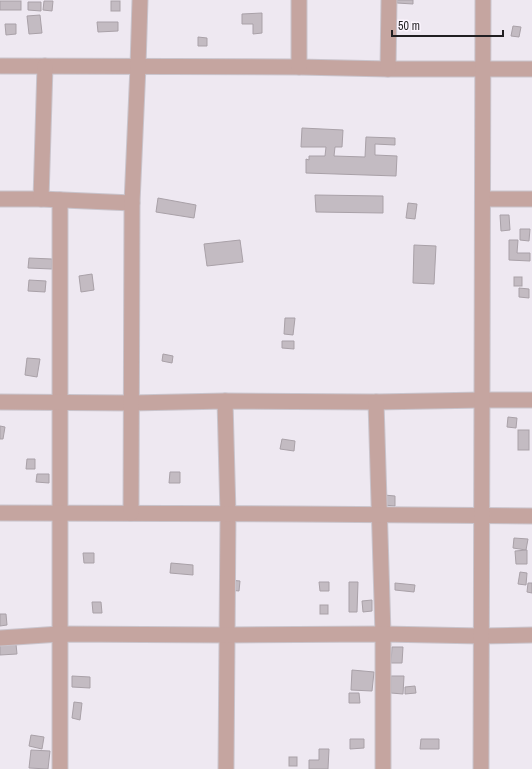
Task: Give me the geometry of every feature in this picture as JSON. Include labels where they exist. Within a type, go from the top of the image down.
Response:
[{"type":"street","points":[[131,513],[132,203],[140,0]]},
{"type":"street","points":[[299,0],[299,68]]},
{"type":"street","points":[[388,69],[389,0]]},
{"type":"street","points":[[481,769],[484,0]]},
{"type":"street","points":[[0,66],[532,69]]},
{"type":"street","points":[[41,199],[45,66]]},
{"type":"street","points":[[0,199],[41,199],[132,203]]},
{"type":"street","points":[[483,199],[532,199]]},
{"type":"street","points":[[60,200],[60,769]]},
{"type":"street","points":[[0,402],[132,403],[225,401],[376,402],[532,400]]},
{"type":"street","points":[[225,401],[228,514],[226,769]]},
{"type":"street","points":[[376,402],[383,634],[383,769]]},
{"type":"street","points":[[0,513],[532,516]]},
{"type":"street","points":[[0,638],[60,634],[532,635]]},
{"type":"building","points":[[397,0],[413,0],[413,4],[397,3]]},
{"type":"building","points":[[0,1],[21,1],[21,10],[0,10]]},
{"type":"building","points":[[44,1],[53,1],[52,11],[43,10]]},
{"type":"building","points":[[111,1],[120,1],[120,11],[111,11]]},
{"type":"building","points":[[28,2],[41,2],[41,11],[28,10]]},
{"type":"building","points":[[262,13],[262,33],[253,34],[253,24],[242,24],[242,14]]},
{"type":"building","points":[[40,15],[42,33],[29,34],[27,16]]},
{"type":"building","points":[[97,22],[118,22],[118,31],[98,32]]},
{"type":"building","points":[[5,24],[16,24],[16,34],[6,35]]},
{"type":"building","points":[[513,26],[521,27],[519,37],[511,36]]},
{"type":"building","points":[[198,37],[207,38],[207,46],[198,46]]},
{"type":"building","points":[[302,128],[343,130],[342,147],[335,147],[334,156],[365,157],[366,137],[395,138],[395,145],[375,144],[375,155],[397,156],[396,176],[306,173],[306,159],[309,160],[309,156],[325,156],[326,147],[301,147]]},
{"type":"building","points":[[315,195],[383,196],[383,213],[316,212]]},
{"type":"building","points":[[158,198],[196,205],[194,218],[156,212]]},
{"type":"building","points":[[408,203],[417,204],[415,219],[406,218]]},
{"type":"building","points":[[500,215],[509,215],[510,230],[501,231]]},
{"type":"building","points":[[520,229],[530,229],[529,241],[520,240]]},
{"type":"building","points":[[240,240],[243,262],[207,266],[204,244]]},
{"type":"building","points":[[509,240],[518,240],[517,253],[530,253],[530,261],[509,260]]},
{"type":"building","points":[[414,245],[436,246],[434,284],[413,283]]},
{"type":"building","points":[[29,258],[52,259],[52,269],[28,268]]},
{"type":"building","points":[[92,274],[94,290],[81,292],[79,276]]},
{"type":"building","points":[[514,277],[522,277],[522,286],[514,286]]},
{"type":"building","points":[[29,280],[46,281],[45,292],[28,291]]},
{"type":"building","points":[[519,288],[529,289],[529,298],[519,297]]},
{"type":"building","points":[[285,318],[295,318],[293,335],[284,334]]},
{"type":"building","points":[[282,341],[294,341],[294,349],[282,348]]},
{"type":"building","points":[[163,354],[173,356],[172,363],[162,361]]},
{"type":"building","points":[[27,358],[40,359],[37,377],[25,375]]},
{"type":"building","points":[[508,417],[517,418],[516,428],[507,427]]},
{"type":"building","points":[[0,426],[5,427],[3,439],[0,439]]},
{"type":"building","points":[[518,430],[529,430],[529,450],[518,450]]},
{"type":"building","points":[[282,439],[295,441],[294,451],[280,449]]},
{"type":"building","points":[[27,459],[35,459],[35,469],[26,469]]},
{"type":"building","points":[[170,472],[180,472],[180,483],[169,483]]},
{"type":"building","points":[[37,474],[49,474],[49,483],[36,482]]},
{"type":"building","points":[[384,495],[395,496],[395,506],[384,505]]},
{"type":"building","points":[[514,538],[528,539],[526,550],[513,548]]},
{"type":"building","points":[[527,550],[527,564],[516,564],[515,551]]},
{"type":"building","points":[[83,553],[94,553],[94,563],[84,563]]},
{"type":"building","points":[[171,563],[193,565],[193,575],[170,573]]},
{"type":"building","points":[[520,572],[527,573],[526,585],[518,584]]},
{"type":"building","points":[[230,580],[240,581],[239,591],[229,590]]},
{"type":"building","points":[[319,582],[329,582],[329,591],[320,591]]},
{"type":"building","points":[[349,582],[358,582],[357,612],[349,612]]},
{"type":"building","points":[[395,583],[415,585],[414,592],[395,590]]},
{"type":"building","points":[[528,583],[532,583],[532,593],[527,592]]},
{"type":"building","points":[[372,600],[372,611],[363,612],[362,601]]},
{"type":"building","points":[[92,602],[101,602],[102,613],[93,613]]},
{"type":"building","points":[[320,605],[328,605],[328,614],[320,614]]},
{"type":"building","points":[[0,614],[6,614],[7,625],[0,626]]},
{"type":"building","points":[[16,644],[17,654],[0,655],[0,645]]},
{"type":"building","points":[[392,647],[403,647],[402,663],[391,663]]},
{"type":"building","points":[[352,670],[374,672],[372,691],[351,690]]},
{"type":"building","points":[[72,676],[90,677],[90,688],[72,687]]},
{"type":"building","points":[[391,676],[404,676],[403,694],[391,693]]},
{"type":"building","points":[[415,686],[416,693],[405,694],[405,687]]},
{"type":"building","points":[[349,693],[359,693],[360,703],[349,703]]},
{"type":"building","points":[[74,702],[82,703],[80,720],[72,718]]},
{"type":"building","points":[[31,735],[44,737],[42,749],[29,746]]},
{"type":"building","points":[[350,739],[364,739],[364,748],[350,749]]},
{"type":"building","points":[[421,739],[439,739],[439,749],[420,749]]},
{"type":"building","points":[[319,749],[329,749],[328,769],[309,769],[309,760],[319,760]]},
{"type":"building","points":[[31,750],[50,751],[48,769],[29,768]]},
{"type":"building","points":[[289,757],[297,757],[297,766],[289,766]]}]
